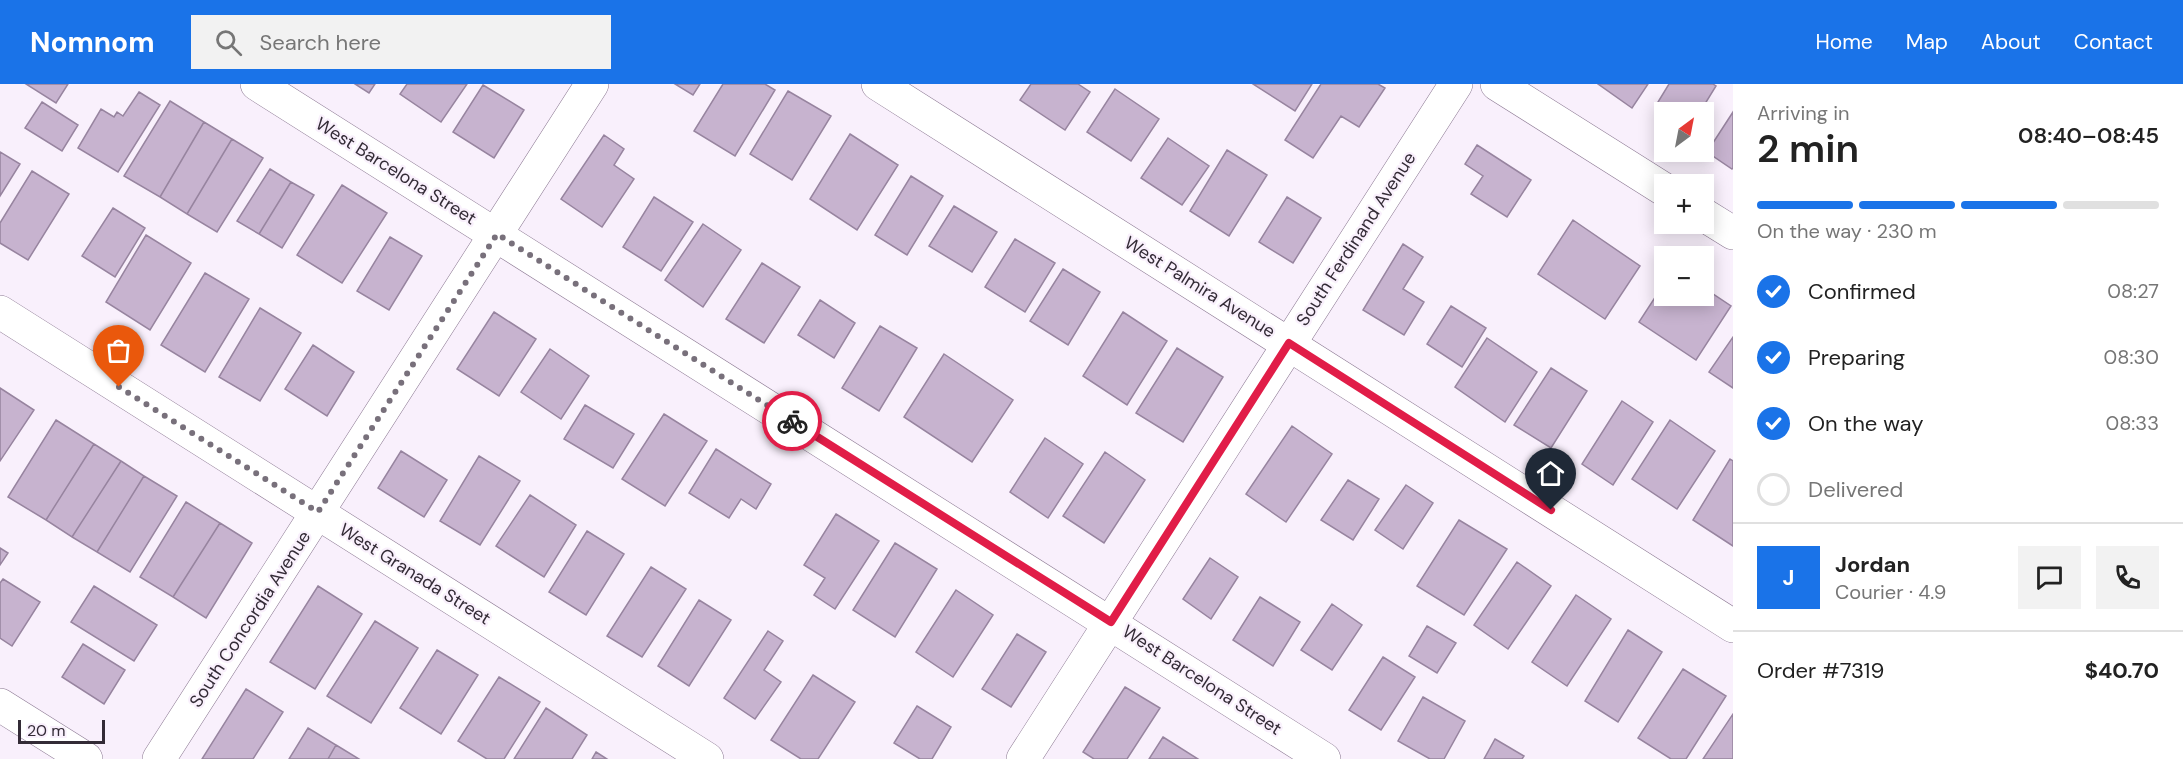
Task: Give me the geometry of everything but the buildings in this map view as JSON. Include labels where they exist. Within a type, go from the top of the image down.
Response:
[{"type":"street","name":"West Barcelona Street","points":[[257,84],[1111,622],[1324,759]]},
{"type":"street","name":"South Concordia Avenue","points":[[159,759],[592,84]]},
{"type":"street","name":"West Palmira Avenue","points":[[878,84],[1733,626]]},
{"type":"street","name":"South Ferdinand Avenue","points":[[1023,759],[1456,84]]},
{"type":"street","points":[[1497,84],[1654,183]]},
{"type":"street","points":[[1714,221],[1733,233]]},
{"type":"street","name":"West Granada Street","points":[[0,312],[707,759]]},
{"type":"street","points":[[0,705],[86,759]]},
{"type":"way so far","points":[[119,387],[318,512],[497,234],[792,421]]},
{"type":"route","points":[[792,421],[1111,622],[1289,343],[1551,510]]}]
